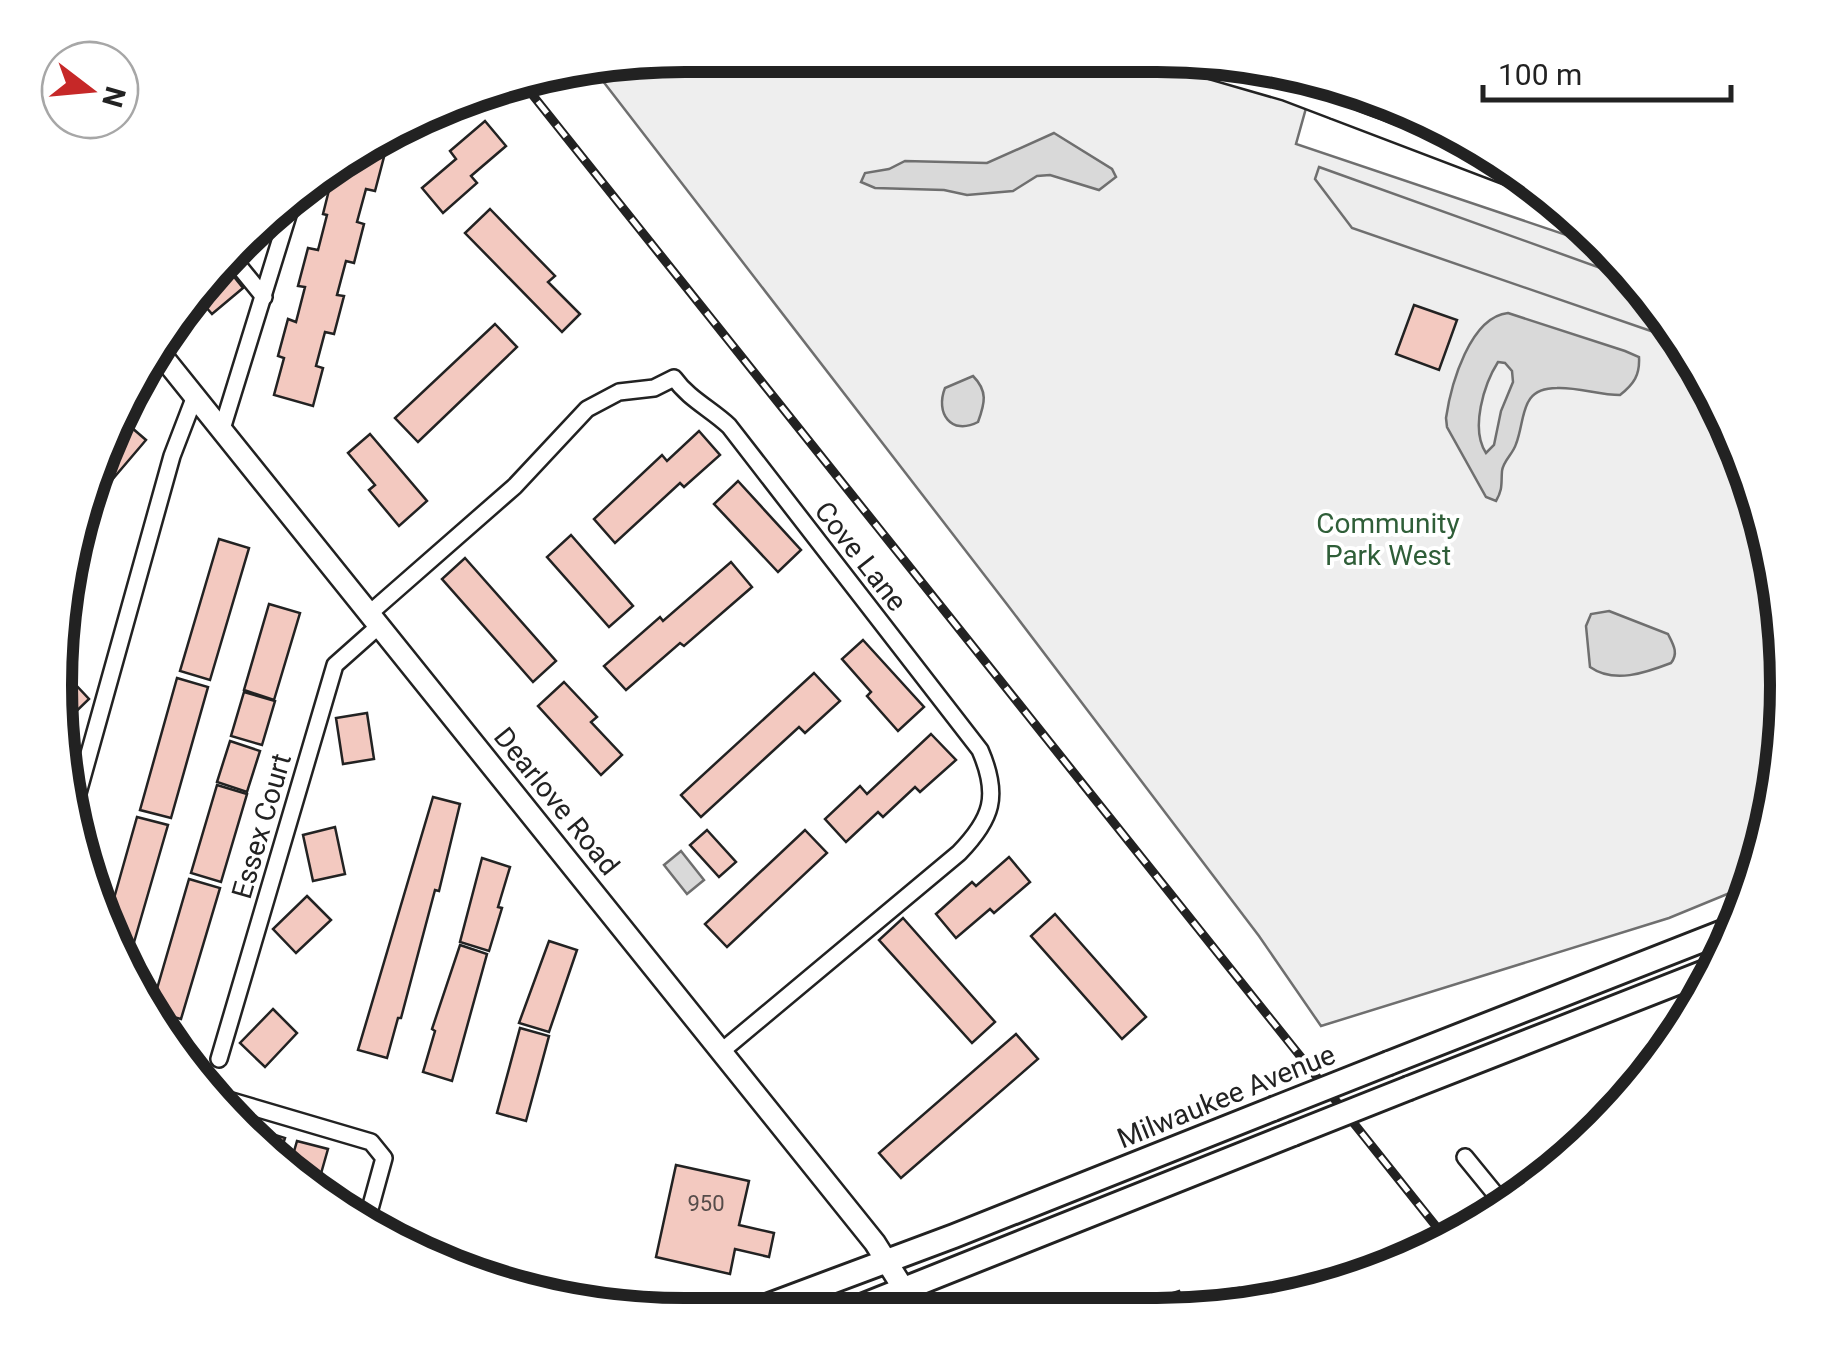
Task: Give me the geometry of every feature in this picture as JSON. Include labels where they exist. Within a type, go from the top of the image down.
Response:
[{"type":"main road","name":"Dearlove Road","points":[[167,360],[723,1050],[887,1258],[906,1298]]},
{"type":"main road","name":"Milwaukee Avenue","points":[[786,1298],[954,1236],[1717,934]]},
{"type":"main road","points":[[917,1298],[1293,1134],[1697,975]]},
{"type":"street","points":[[1235,78],[1284,92],[1487,169]]},
{"type":"street","points":[[1333,110],[1337,99]]},
{"type":"street","points":[[222,429],[286,221]]},
{"type":"street","points":[[239,266],[264,297]]},
{"type":"street","name":"Cove Lane","points":[[375,619],[602,398],[654,388],[674,378],[686,396],[713,411],[729,426],[980,750],[992,794],[985,821],[959,853],[723,1050]]},
{"type":"street","points":[[81,783],[172,456],[195,396]]},
{"type":"street","name":"Essex Court","points":[[219,1058],[335,664],[375,619]]},
{"type":"street","points":[[238,1104],[371,1142],[384,1158],[370,1210]]},
{"type":"street","points":[[1465,1157],[1497,1196]]},
{"type":"green space","name":"Community Park West","points":[[686,72],[1158,72],[1277,84],[1311,92],[1296,144],[1576,238],[1644,312],[1688,379],[1724,451],[1750,527],[1769,645],[1769,726],[1759,805],[1735,891],[1669,918],[1321,1026],[1259,936],[601,79]]},
{"type":"shaded area","points":[[1054,133],[1112,169],[1116,177],[1099,190],[1050,175],[1037,176],[1013,191],[967,195],[944,190],[875,188],[861,182],[865,173],[889,169],[905,161],[987,163]]},
{"type":"shaded area","points":[[1319,167],[1609,271],[1659,334],[1352,228],[1315,179]]},
{"type":"shaded area","points":[[1508,313],[1639,357],[1635,379],[1620,395],[1557,388],[1545,389],[1530,399],[1515,448],[1503,467],[1496,501],[1486,497],[1447,427],[1446,418],[1465,354],[1483,326]],"holes":[[[1498,362],[1512,371],[1513,382],[1501,411],[1494,445],[1486,453],[1479,432],[1481,407],[1493,371]]]},
{"type":"shaded area","points":[[973,376],[984,398],[978,422],[968,426],[953,424],[942,406],[945,388]]},
{"type":"shaded area","points":[[1609,611],[1668,634],[1675,652],[1671,663],[1619,676],[1590,667],[1586,626],[1591,614]]},
{"type":"shaded area","points":[[681,851],[704,880],[687,894],[664,865]]},
{"type":"building","points":[[485,121],[506,146],[471,176],[477,183],[443,213],[422,188],[456,159],[450,151]]},
{"type":"building","points":[[385,153],[375,191],[366,189],[357,222],[364,224],[354,263],[346,261],[337,295],[344,296],[334,334],[325,332],[316,366],[323,368],[313,406],[274,395],[284,358],[278,356],[288,319],[296,322],[305,287],[298,286],[308,248],[318,250],[327,215],[323,214],[330,187]]},
{"type":"building","points":[[490,209],[555,276],[548,282],[580,314],[562,332],[465,233]]},
{"type":"building","points":[[232,274],[243,288],[212,314],[205,305]]},
{"type":"building","points":[[1414,305],[1457,320],[1439,370],[1396,354]]},
{"type":"building","points":[[495,324],[517,347],[418,442],[395,418]]},
{"type":"building","points":[[130,426],[146,440],[105,488]]},
{"type":"building","points":[[699,431],[720,455],[684,487],[680,483],[615,543],[594,519],[662,455],[667,461]]},
{"type":"building","points":[[370,434],[427,501],[399,526],[369,490],[375,485],[348,453]]},
{"type":"building","points":[[738,481],[801,550],[778,572],[714,504]]},
{"type":"building","points":[[571,535],[633,606],[609,627],[547,557]]},
{"type":"building","points":[[219,539],[249,548],[210,680],[180,671]]},
{"type":"building","points":[[465,558],[556,661],[533,682],[442,579]]},
{"type":"building","points":[[731,562],[752,587],[626,690],[604,666]]},
{"type":"building","points":[[269,604],[300,613],[274,700],[244,690]]},
{"type":"building","points":[[863,640],[924,707],[898,731],[842,659]]},
{"type":"building","points":[[814,673],[840,701],[805,733],[799,727],[701,817],[681,795]]},
{"type":"building","points":[[177,678],[208,687],[171,818],[140,810]]},
{"type":"building","points":[[72,681],[89,699],[73,714]]},
{"type":"building","points":[[564,682],[597,717],[591,722],[622,755],[601,775],[538,706]]},
{"type":"building","points":[[244,692],[275,701],[262,745],[231,736]]},
{"type":"building","points":[[367,713],[374,759],[343,764],[336,718]]},
{"type":"building","points":[[931,734],[956,760],[920,792],[915,787],[883,817],[878,812],[846,842],[825,819],[860,786],[867,794]]},
{"type":"building","points":[[230,741],[260,751],[247,792],[217,782]]},
{"type":"building","points":[[217,785],[247,794],[221,882],[191,873]]},
{"type":"building","points":[[433,797],[460,804],[439,891],[435,890],[387,1058],[358,1050]]},
{"type":"building","points":[[137,817],[168,825],[132,949],[113,903]]},
{"type":"building","points":[[335,827],[345,874],[313,881],[303,835]]},
{"type":"building","points":[[707,830],[736,862],[719,877],[690,845]]},
{"type":"building","points":[[805,830],[827,853],[727,947],[705,924]]},
{"type":"building","points":[[1009,857],[1030,882],[956,938],[936,914],[972,882],[976,886]]},
{"type":"building","points":[[482,858],[510,867],[489,951],[460,942]]},
{"type":"building","points":[[189,879],[220,888],[181,1019],[170,1016],[156,993]]},
{"type":"building","points":[[307,896],[331,920],[296,953],[273,929]]},
{"type":"building","points":[[1055,914],[1146,1017],[1122,1039],[1031,936]]},
{"type":"building","points":[[903,918],[995,1022],[972,1043],[879,940]]},
{"type":"building","points":[[549,941],[577,950],[549,1032],[519,1023]]},
{"type":"building","points":[[460,945],[487,954],[452,1081],[423,1072],[435,1031],[432,1029]]},
{"type":"building","points":[[273,1009],[297,1033],[265,1067],[240,1043]]},
{"type":"building","points":[[520,1028],[549,1036],[526,1121],[497,1113]]},
{"type":"building","points":[[1016,1034],[1038,1059],[901,1178],[879,1153]]},
{"type":"building","points":[[266,1132],[285,1138],[282,1147]]},
{"type":"building","points":[[297,1141],[328,1149],[320,1177],[293,1156]]},
{"type":"building","points":[[676,1165],[749,1181],[739,1225],[774,1233],[769,1257],[735,1249],[730,1274],[656,1257]]},
{"type":"building","points":[[1239,1288],[1240,1293],[1205,1296],[1205,1293]]},
{"type":"building","points":[[1179,1291],[1181,1297],[1158,1298]]},
{"type":"railway","points":[[530,92],[1439,1230]]}]
